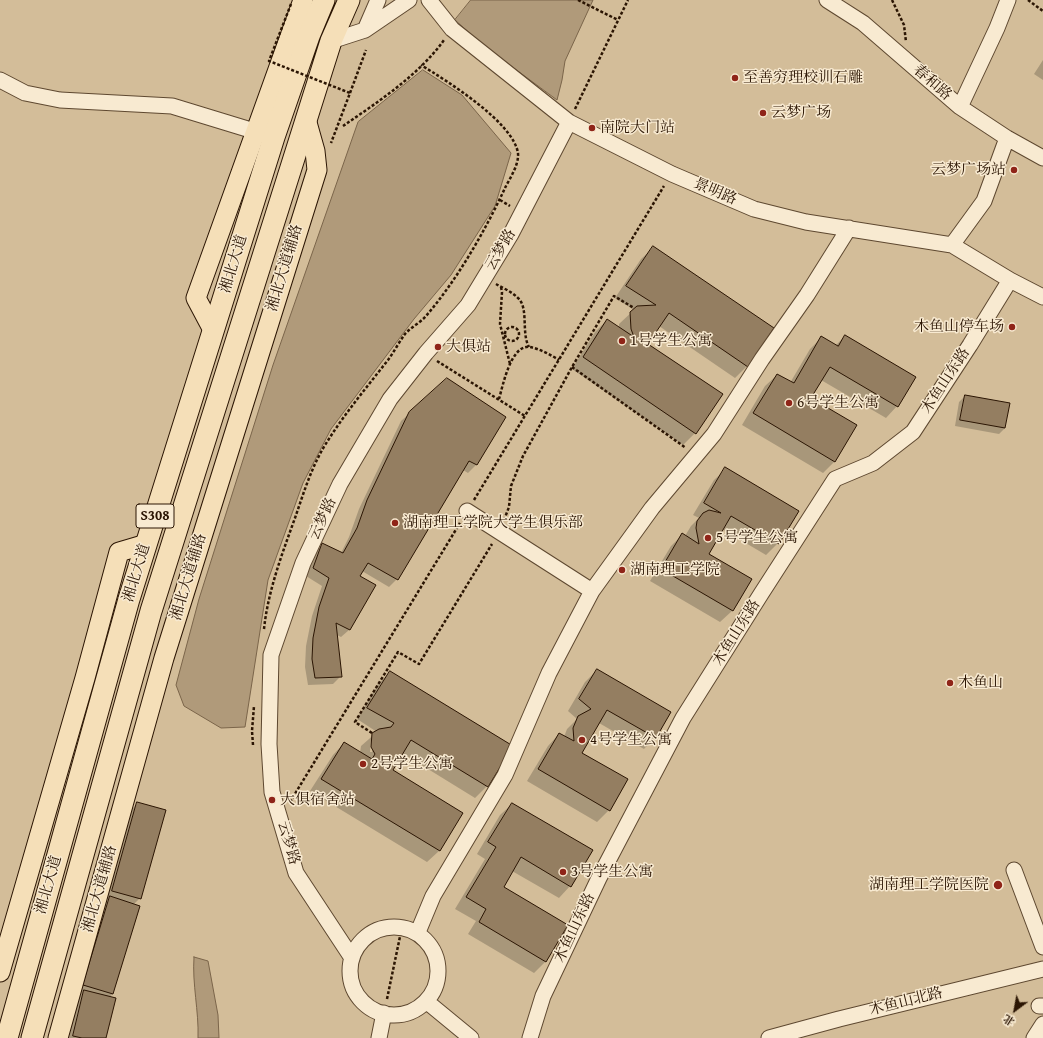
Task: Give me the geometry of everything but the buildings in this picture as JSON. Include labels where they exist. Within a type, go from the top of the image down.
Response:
[{"type":"highway","name":"湘北大道","points":[[7,1038],[129,600],[213,330],[264,134],[324,0]]},
{"type":"highway","name":"湘北大道","points":[[32,1038],[151,611],[330,41],[349,0]]},
{"type":"main road","points":[[264,134],[297,2]]},
{"type":"main road","name":"湘北大道辅路","points":[[58,1038],[164,658],[317,170],[315,151],[306,119]]},
{"type":"main road","points":[[0,972],[85,678],[119,552],[146,544]]},
{"type":"main road","points":[[85,678],[106,683]]},
{"type":"street","points":[[365,30],[378,0]]},
{"type":"street","points":[[330,41],[365,30],[409,0]]},
{"type":"street","name":"景明路","points":[[429,0],[452,29],[569,122],[672,174],[754,209],[806,222],[952,245],[1010,280],[1043,297]]},
{"type":"street","name":"春和路","points":[[827,0],[863,23],[960,107],[1007,138],[1043,158]]},
{"type":"street","points":[[960,107],[997,28],[1008,0]]},
{"type":"street","points":[[0,80],[25,93],[60,100],[172,106],[264,134]]},
{"type":"street","name":"云梦路","points":[[352,958],[296,873],[281,818],[272,792],[269,744],[272,655],[303,563],[340,484],[390,399],[426,353],[468,305],[511,234],[569,122]]},
{"type":"street","points":[[952,245],[984,201],[1007,138]]},
{"type":"street","points":[[418,932],[434,896],[504,776],[549,673],[592,591],[652,508],[714,434],[762,359],[807,296],[849,228]]},
{"type":"street","name":"木鱼山东路","points":[[530,1038],[543,996],[599,878],[683,718],[761,594],[835,479],[874,463],[913,432],[970,345],[1010,280]]},
{"type":"street","points":[[467,511],[592,591]]},
{"type":"street","points":[[1014,870],[1043,947]]},
{"type":"street","points":[[395,925],[418,932],[434,950],[439,972],[433,995],[415,1011],[392,1016],[370,1009],[354,992],[348,969],[355,946],[373,930],[395,925]]},
{"type":"street","name":"木鱼山北路","points":[[769,1038],[839,1019],[1043,969]]},
{"type":"street","points":[[426,1001],[471,1038]]},
{"type":"street","points":[[379,1038],[384,1014]]},
{"type":"street","points":[[1034,1038],[1043,1024]]},
{"type":"path","points":[[578,0],[618,20]]},
{"type":"path","points":[[569,122],[628,0]]},
{"type":"path","points":[[892,0],[904,25],[908,62]]},
{"type":"path","points":[[1028,0],[1043,11]]},
{"type":"path","points":[[297,2],[269,62],[350,94]]},
{"type":"path","points":[[343,126],[401,84],[442,43],[452,29]]},
{"type":"path","points":[[331,143],[366,50]]},
{"type":"path","points":[[281,818],[672,174]]},
{"type":"path","points":[[485,277],[519,298],[523,306],[526,341],[529,347]]},
{"type":"path","points":[[501,287],[500,324],[510,365]]},
{"type":"path","points":[[372,733],[355,722],[398,652],[419,664],[499,531],[509,507],[511,486],[523,456],[572,367],[614,296],[634,308]]},
{"type":"path","points":[[511,326],[516,327],[519,337],[513,341],[503,334],[511,326]]},
{"type":"path","points":[[519,333],[525,332]]},
{"type":"path","points":[[499,399],[512,359],[521,348],[529,347],[559,360]]},
{"type":"path","points":[[426,353],[525,416]]},
{"type":"path","points":[[572,367],[696,455]]},
{"type":"path","points":[[384,1014],[402,927]]},
{"type":"shaded area","name":"湖南理工学院","points":[[0,0],[1043,0],[1043,1038],[0,1038]]},
{"type":"shaded area","points":[[471,0],[593,0],[565,61],[557,100],[484,46],[455,20]]},
{"type":"shaded area","points":[[423,70],[462,95],[511,153],[495,206],[451,275],[414,319],[331,429],[303,483],[268,580],[245,727],[221,728],[184,706],[176,685],[199,599],[273,365],[358,122]]},
{"type":"shaded area","points":[[194,957],[208,961],[218,1015],[219,1038],[198,1038]]},
{"type":"place","name":"至善穷理校训石雕","points":[[735,78]]},
{"type":"place","name":"云梦广场","points":[[763,113]]},
{"type":"place","name":"南院大门站","points":[[592,128]]},
{"type":"place","name":"云梦广场站","points":[[1014,170]]},
{"type":"place","name":"木鱼山停车场","points":[[1012,327]]},
{"type":"place","name":"1号学生公寓","points":[[622,341]]},
{"type":"place","name":"大俱站","points":[[438,347]]},
{"type":"place","name":"6号学生公寓","points":[[789,403]]},
{"type":"place","name":"湖南理工学院大学生俱乐部","points":[[395,523]]},
{"type":"place","name":"5号学生公寓","points":[[708,538]]},
{"type":"place","name":"湖南理工学院","points":[[622,570]]},
{"type":"place","name":"木鱼山","points":[[950,683]]},
{"type":"place","name":"4号学生公寓","points":[[582,740]]},
{"type":"place","name":"2号学生公寓","points":[[363,764]]},
{"type":"place","name":"大俱宿舍站","points":[[272,800]]},
{"type":"place","name":"3号学生公寓","points":[[563,872]]},
{"type":"place","name":"湖南理工学院医院","points":[[998,885]]}]
